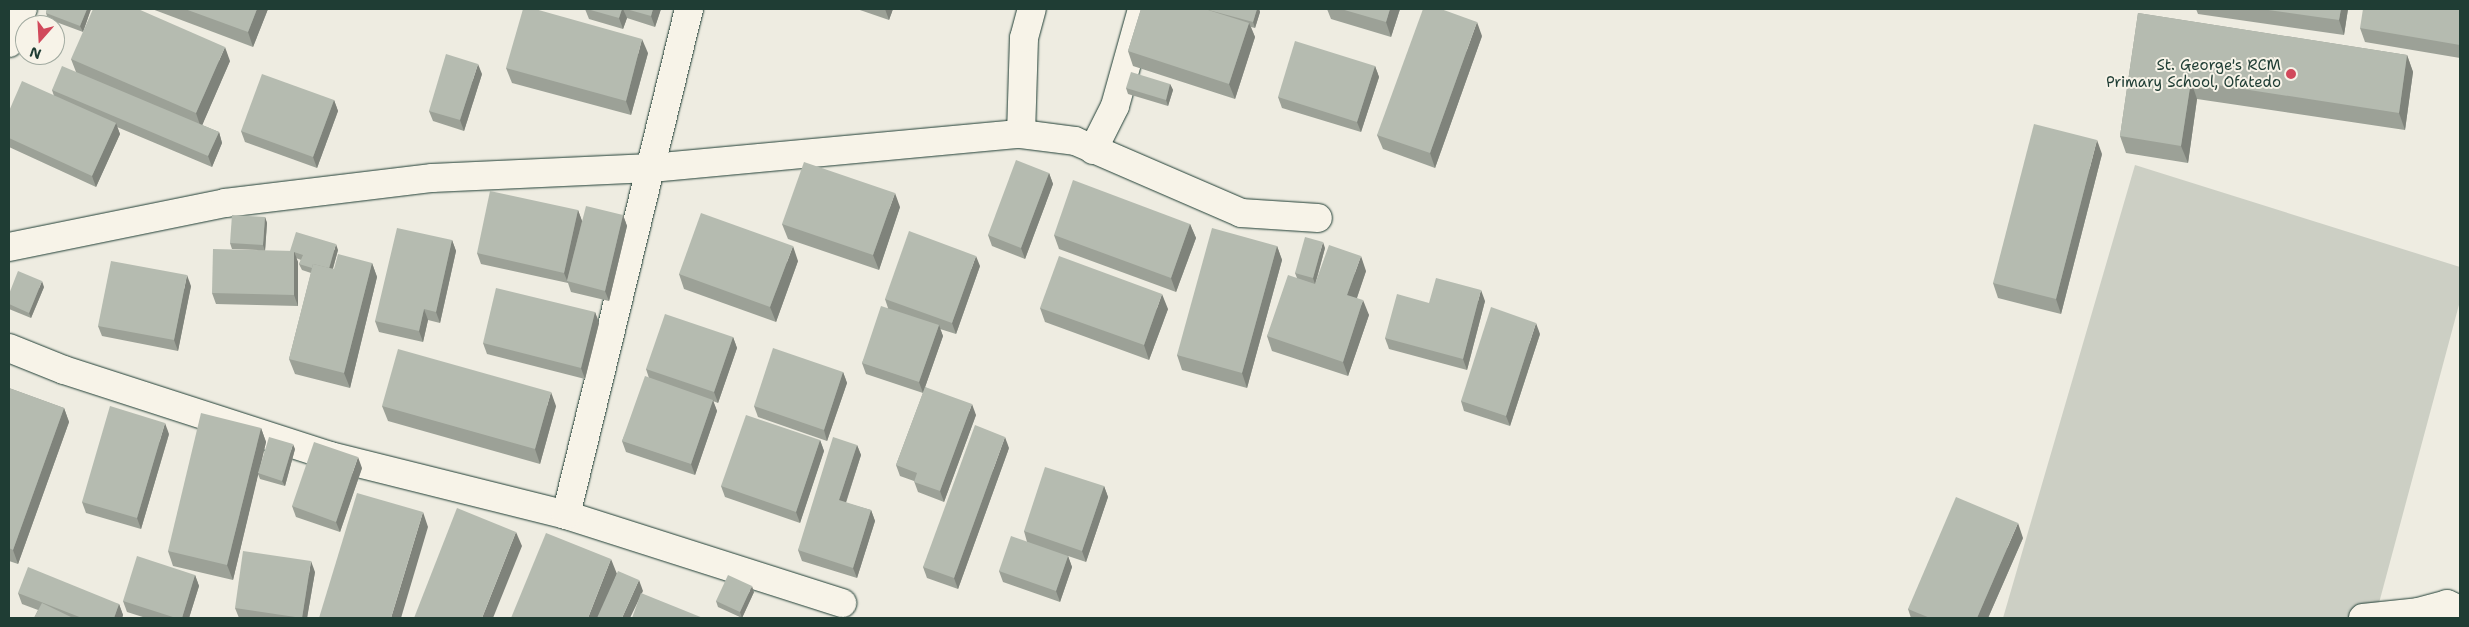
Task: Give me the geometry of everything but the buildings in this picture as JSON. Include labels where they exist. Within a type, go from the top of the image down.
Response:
[{"type":"street","points":[[9,43],[23,9]]},
{"type":"street","points":[[566,515],[689,9]]},
{"type":"street","points":[[1021,134],[1024,38],[1032,9]]},
{"type":"street","points":[[1093,150],[1114,106],[1142,9]]},
{"type":"street","points":[[9,247],[225,203],[432,178],[651,168],[1021,134],[1075,142],[1241,213],[1318,218]]},
{"type":"street","points":[[9,348],[64,370],[330,456],[566,515],[842,603]]},
{"type":"street","points":[[2362,618],[2418,612],[2447,604],[2460,610]]},
{"type":"shaded area","points":[[2135,165],[2460,267],[2460,301],[2375,618],[2003,618]]},
{"type":"place","name":"St. George's RCM Primary School, Ofatedo","points":[[2291,74]]}]
